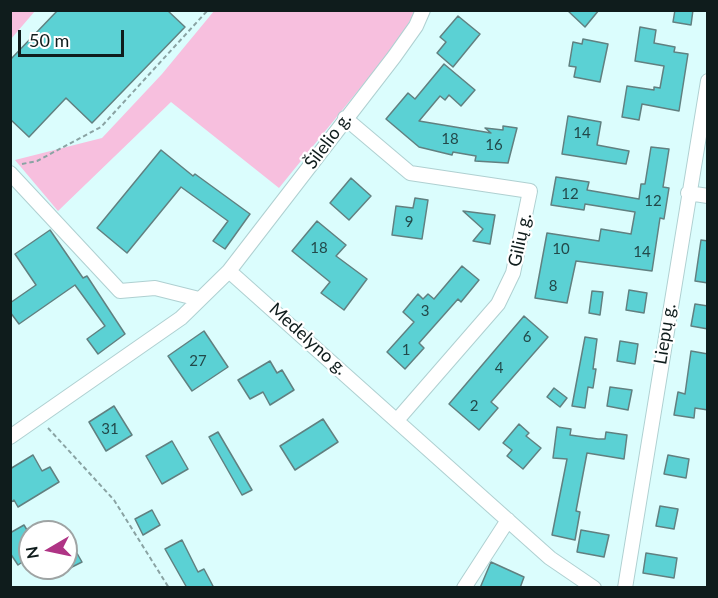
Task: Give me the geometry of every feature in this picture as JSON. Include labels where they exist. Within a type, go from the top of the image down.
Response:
[{"type":"street","name":"Šilelio g.","points":[[230,271],[394,57],[416,26],[423,10]]},
{"type":"street","name":"Liepų g.","points":[[625,588],[708,81]]},
{"type":"street","name":"Gilių g.","points":[[345,118],[410,173],[530,191],[513,273],[498,304],[398,419]]},
{"type":"street","points":[[13,169],[120,291],[155,288],[199,299]]},
{"type":"street","points":[[688,193],[708,196]]},
{"type":"street","points":[[10,437],[181,318],[230,271]]},
{"type":"street","name":"Medelyno g.","points":[[230,271],[398,419],[550,558],[594,588]]},
{"type":"street","points":[[464,588],[508,520]]},
{"type":"path","points":[[13,169],[37,161],[101,127],[208,10]]},
{"type":"path","points":[[39,419],[114,500],[169,588]]},
{"type":"shaded area","points":[[10,11],[35,11],[11,39]]},
{"type":"shaded area","points":[[214,11],[415,11],[400,39],[279,188],[171,102],[58,211],[15,160],[102,138],[162,74]]},
{"type":"building","points":[[58,10],[167,10],[185,27],[92,123],[66,98],[29,137],[10,119],[10,60]]},
{"type":"building","points":[[567,10],[599,10],[585,27]]},
{"type":"building","points":[[675,10],[693,10],[691,25],[673,22]]},
{"type":"building","points":[[458,16],[480,34],[453,67],[437,53],[446,42],[440,37]]},
{"type":"building","points":[[640,27],[656,30],[654,43],[675,47],[674,52],[688,54],[679,111],[642,104],[639,120],[622,117],[627,86],[654,90],[654,87],[660,88],[664,66],[635,61]]},
{"type":"building","points":[[583,39],[608,44],[600,82],[574,77],[576,67],[569,66],[573,42],[582,44]]},
{"type":"building","points":[[444,64],[475,90],[461,106],[449,95],[445,100],[440,96],[419,121],[491,133],[485,128],[503,130],[503,126],[517,128],[508,163],[475,161],[476,156],[453,152],[452,155],[419,147],[386,119],[408,93],[415,99]]},
{"type":"building","points":[[568,116],[601,122],[597,145],[629,151],[626,164],[562,154]]},
{"type":"building","points":[[651,147],[669,149],[663,187],[669,188],[664,219],[660,218],[652,271],[576,261],[567,303],[535,298],[547,233],[599,241],[601,229],[631,234],[635,212],[585,204],[584,210],[551,205],[556,177],[589,182],[587,190],[639,199],[641,184],[645,184]]},
{"type":"building","points":[[161,150],[193,176],[195,174],[250,214],[225,249],[213,241],[228,221],[181,187],[127,253],[97,228]]},
{"type":"building","points":[[351,178],[371,196],[349,220],[330,203]]},
{"type":"building","points":[[415,198],[428,200],[422,239],[392,235],[396,206],[413,208]]},
{"type":"building","points":[[463,211],[495,215],[490,244],[473,241],[483,229]]},
{"type":"building","points":[[317,221],[346,245],[336,256],[367,279],[344,310],[321,293],[330,282],[292,251]]},
{"type":"building","points":[[50,230],[83,278],[87,276],[125,334],[98,354],[87,339],[105,326],[75,285],[19,324],[10,312],[10,303],[36,285],[15,254]]},
{"type":"building","points":[[701,240],[708,241],[708,283],[695,281]]},
{"type":"building","points":[[462,266],[479,280],[461,302],[458,299],[419,343],[424,348],[405,369],[387,352],[414,322],[403,312],[418,294],[423,299],[428,294],[434,299]]},
{"type":"building","points":[[629,290],[647,293],[644,313],[626,310]]},
{"type":"building","points":[[592,291],[603,292],[600,315],[589,313]]},
{"type":"building","points":[[695,304],[708,306],[708,329],[691,326]]},
{"type":"building","points":[[524,316],[548,337],[491,402],[498,408],[479,430],[449,404]]},
{"type":"building","points":[[204,331],[228,367],[192,391],[168,356]]},
{"type":"building","points":[[585,337],[597,339],[593,388],[588,387],[585,408],[572,406]]},
{"type":"building","points":[[620,341],[638,344],[635,364],[617,361]]},
{"type":"building","points":[[691,351],[708,354],[708,410],[695,408],[694,418],[674,415],[678,392],[685,394]]},
{"type":"building","points":[[270,361],[277,373],[282,370],[294,390],[270,405],[263,392],[250,399],[238,380]]},
{"type":"building","points":[[610,387],[632,390],[628,410],[607,406]]},
{"type":"building","points":[[554,388],[567,398],[560,407],[547,397]]},
{"type":"building","points":[[114,406],[132,435],[106,451],[89,422]]},
{"type":"building","points":[[323,419],[338,442],[295,470],[280,446]]},
{"type":"building","points":[[519,424],[529,433],[526,436],[541,448],[523,469],[507,456],[512,450],[503,443]]},
{"type":"building","points":[[557,427],[571,429],[570,435],[598,439],[605,439],[606,432],[627,435],[624,459],[587,453],[576,511],[580,512],[575,540],[552,535],[567,459],[553,458]]},
{"type":"building","points":[[218,432],[252,490],[242,495],[209,437]]},
{"type":"building","points":[[172,441],[188,469],[162,484],[146,456]]},
{"type":"building","points":[[33,455],[42,471],[50,467],[59,482],[18,507],[14,500],[10,503],[10,469]]},
{"type":"building","points":[[668,455],[689,459],[686,478],[664,474]]},
{"type":"building","points":[[660,506],[678,509],[674,529],[656,526]]},
{"type":"building","points":[[152,510],[160,525],[143,535],[135,519]]},
{"type":"building","points":[[18,528],[18,565],[10,553],[10,533]]},
{"type":"building","points":[[581,530],[609,535],[604,557],[577,552]]},
{"type":"building","points":[[182,540],[198,572],[204,569],[214,588],[187,588],[165,549]]},
{"type":"building","points":[[646,553],[677,558],[674,578],[643,573]]},
{"type":"building","points":[[491,562],[524,577],[520,588],[480,588]]}]
